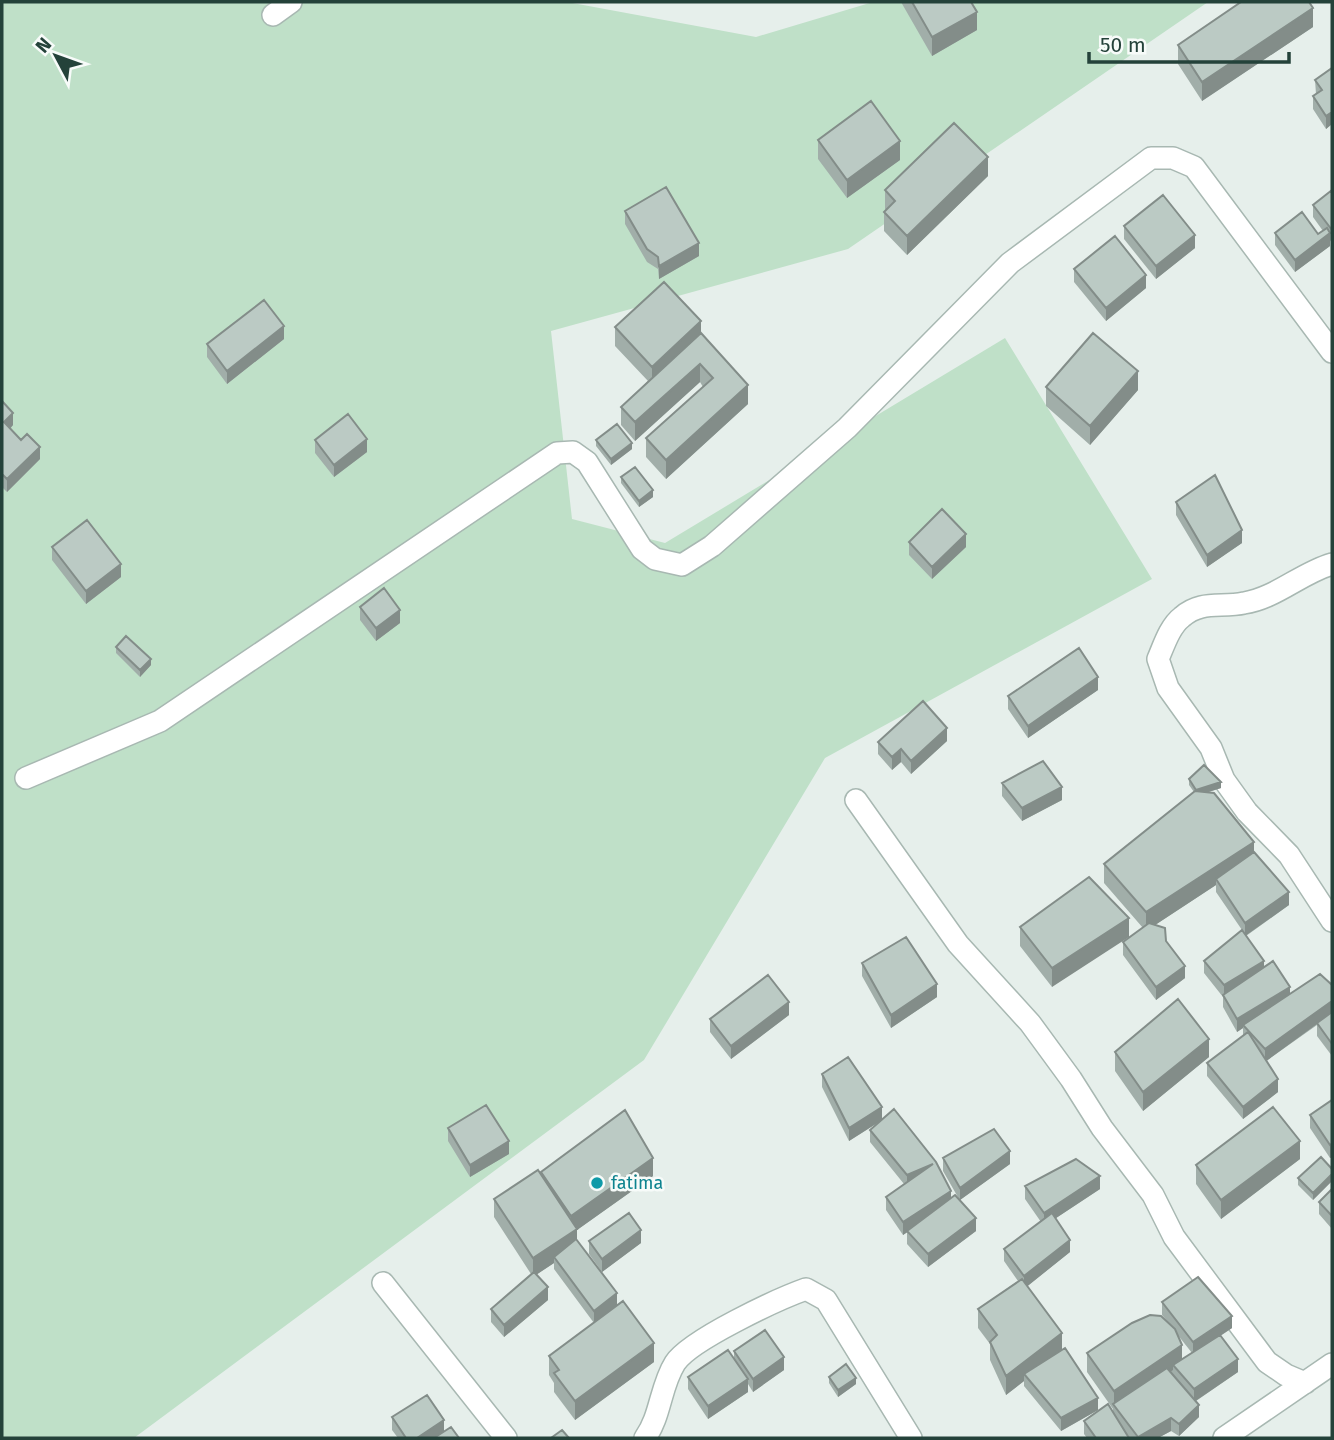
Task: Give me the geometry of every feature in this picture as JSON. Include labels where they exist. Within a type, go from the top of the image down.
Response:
[{"type":"street","points":[[272,15],[291,2]]},
{"type":"street","points":[[26,778],[160,721],[557,453],[573,452],[587,462],[642,550],[655,559],[682,565],[712,546],[847,428],[1010,263],[1151,158],[1173,158],[1194,167],[1332,352]]},
{"type":"street","points":[[1332,564],[1311,570],[1289,585],[1244,603],[1199,605],[1180,618],[1158,659],[1168,688],[1211,748],[1224,780],[1247,812],[1289,855],[1332,921]]},
{"type":"street","points":[[856,800],[958,944],[1030,1024],[1071,1079],[1102,1128],[1153,1195],[1174,1237],[1267,1362],[1305,1383]]},
{"type":"street","points":[[383,1283],[506,1438]]},
{"type":"street","points":[[645,1438],[655,1425],[676,1362],[689,1350],[776,1299],[806,1289],[826,1300],[911,1438]]},
{"type":"street","points":[[1224,1438],[1332,1364]]},
{"type":"green space","points":[[2,2],[567,2],[756,37],[873,2],[1208,2],[848,249],[551,331],[572,519],[665,543],[1005,338],[1152,579],[825,758],[644,1060],[134,1438],[2,1438]]},
{"type":"building","points":[[912,2],[971,2],[977,12],[932,37]]},
{"type":"building","points":[[1241,2],[1309,2],[1313,8],[1202,82],[1178,45]]},
{"type":"building","points":[[1332,68],[1332,112],[1326,116],[1313,96],[1322,90],[1315,80]]},
{"type":"building","points":[[871,101],[900,141],[847,180],[818,140]]},
{"type":"building","points":[[954,123],[988,157],[907,236],[884,212],[895,201],[885,190]]},
{"type":"building","points":[[666,187],[699,243],[659,266],[658,257],[647,249],[625,211]]},
{"type":"building","points":[[1332,190],[1332,230],[1313,205]]},
{"type":"building","points":[[1163,195],[1195,235],[1156,266],[1124,226]]},
{"type":"building","points":[[1302,212],[1318,234],[1327,228],[1330,233],[1295,260],[1275,233]]},
{"type":"building","points":[[1115,236],[1146,275],[1106,308],[1074,269]]},
{"type":"building","points":[[664,282],[701,321],[652,367],[615,327]]},
{"type":"building","points":[[264,300],[284,326],[227,371],[207,344]]},
{"type":"building","points":[[701,333],[748,385],[666,460],[646,438],[713,378],[700,364],[635,422],[621,407]]},
{"type":"building","points":[[1093,333],[1138,371],[1090,426],[1046,387]]},
{"type":"building","points":[[2,401],[13,413],[4,422],[21,440],[27,434],[40,447],[7,479],[2,474]]},
{"type":"building","points":[[348,414],[367,439],[334,465],[315,440]]},
{"type":"building","points":[[617,424],[632,443],[611,459],[596,440]]},
{"type":"building","points":[[635,467],[653,490],[639,501],[621,477]]},
{"type":"building","points":[[1215,475],[1242,530],[1207,555],[1176,502]]},
{"type":"building","points":[[942,509],[966,534],[932,567],[909,542]]},
{"type":"building","points":[[87,520],[121,564],[86,591],[52,547]]},
{"type":"building","points":[[384,588],[400,610],[376,628],[360,607]]},
{"type":"building","points":[[126,636],[151,659],[140,670],[116,647]]},
{"type":"building","points":[[1079,648],[1098,677],[1028,726],[1008,696]]},
{"type":"building","points":[[923,701],[947,728],[911,761],[901,749],[892,757],[878,742]]},
{"type":"building","points":[[1043,761],[1062,787],[1022,808],[1002,783]]},
{"type":"building","points":[[1204,765],[1221,782],[1196,790],[1189,779]]},
{"type":"building","points":[[1195,791],[1214,793],[1254,842],[1146,912],[1104,864]]},
{"type":"building","points":[[1254,852],[1289,892],[1245,923],[1216,879]]},
{"type":"building","points":[[1089,877],[1129,918],[1052,968],[1020,927]]},
{"type":"building","points":[[1149,923],[1165,928],[1166,941],[1185,966],[1156,987],[1123,942]]},
{"type":"building","points":[[1242,930],[1264,961],[1224,985],[1204,961]]},
{"type":"building","points":[[906,937],[937,984],[891,1015],[862,963]]},
{"type":"building","points":[[1273,961],[1290,987],[1237,1019],[1223,995]]},
{"type":"building","points":[[1320,974],[1332,985],[1332,1001],[1265,1049],[1243,1025]]},
{"type":"building","points":[[768,975],[789,1002],[731,1046],[710,1019]]},
{"type":"building","points":[[1178,999],[1209,1039],[1143,1092],[1115,1052]]},
{"type":"building","points":[[1332,1012],[1332,1044],[1317,1023]]},
{"type":"building","points":[[1248,1032],[1278,1079],[1243,1107],[1207,1063]]},
{"type":"building","points":[[848,1057],[882,1107],[849,1128],[822,1074]]},
{"type":"building","points":[[1332,1100],[1332,1144],[1330,1145],[1310,1115]]},
{"type":"building","points":[[486,1105],[509,1141],[470,1165],[448,1128]]},
{"type":"building","points":[[1273,1107],[1300,1141],[1221,1200],[1196,1165]]},
{"type":"building","points":[[894,1109],[936,1162],[951,1191],[903,1222],[886,1197],[933,1164],[907,1175],[870,1130]]},
{"type":"building","name":"fatima","points":[[625,1110],[653,1158],[571,1216],[541,1172]]},
{"type":"building","points":[[994,1129],[1010,1151],[960,1188],[943,1158]]},
{"type":"building","points":[[1321,1157],[1332,1169],[1332,1174],[1313,1193],[1298,1178]]},
{"type":"building","points":[[1076,1159],[1100,1176],[1044,1213],[1025,1186]]},
{"type":"building","points":[[538,1170],[577,1229],[533,1258],[494,1199]]},
{"type":"building","points":[[1332,1189],[1332,1216],[1319,1202]]},
{"type":"building","points":[[955,1195],[976,1218],[928,1254],[907,1231]]},
{"type":"building","points":[[629,1213],[641,1230],[602,1259],[589,1241]]},
{"type":"building","points":[[1052,1213],[1070,1240],[1024,1276],[1004,1249]]},
{"type":"building","points":[[576,1239],[617,1293],[594,1311],[554,1257]]},
{"type":"building","points":[[534,1272],[548,1287],[504,1325],[491,1309]]},
{"type":"building","points":[[1198,1277],[1232,1316],[1193,1342],[1162,1302]]},
{"type":"building","points":[[1022,1279],[1062,1333],[1006,1376],[990,1342],[997,1335],[978,1309]]},
{"type":"building","points":[[623,1301],[654,1343],[575,1401],[554,1373],[559,1370],[549,1356]]},
{"type":"building","points":[[1150,1315],[1161,1316],[1175,1329],[1182,1345],[1114,1391],[1087,1353],[1132,1323]]},
{"type":"building","points":[[765,1330],[784,1357],[753,1379],[734,1351]]},
{"type":"building","points":[[1220,1335],[1238,1359],[1194,1389],[1173,1365]]},
{"type":"building","points":[[1065,1348],[1098,1398],[1061,1418],[1024,1374]]},
{"type":"building","points":[[728,1350],[748,1379],[708,1406],[688,1377]]},
{"type":"building","points":[[846,1364],[856,1378],[838,1390],[829,1377]]},
{"type":"building","points":[[1167,1368],[1199,1405],[1179,1424],[1171,1418],[1138,1437],[1113,1404]]},
{"type":"building","points":[[427,1395],[444,1420],[417,1438],[406,1438],[392,1417]]},
{"type":"building","points":[[1108,1404],[1129,1438],[1096,1438],[1084,1421]]},
{"type":"building","points":[[451,1427],[459,1438],[434,1438]]},
{"type":"building","points":[[562,1430],[569,1438],[551,1438]]},
{"type":"place","name":"fatima","points":[[597,1183]]}]
